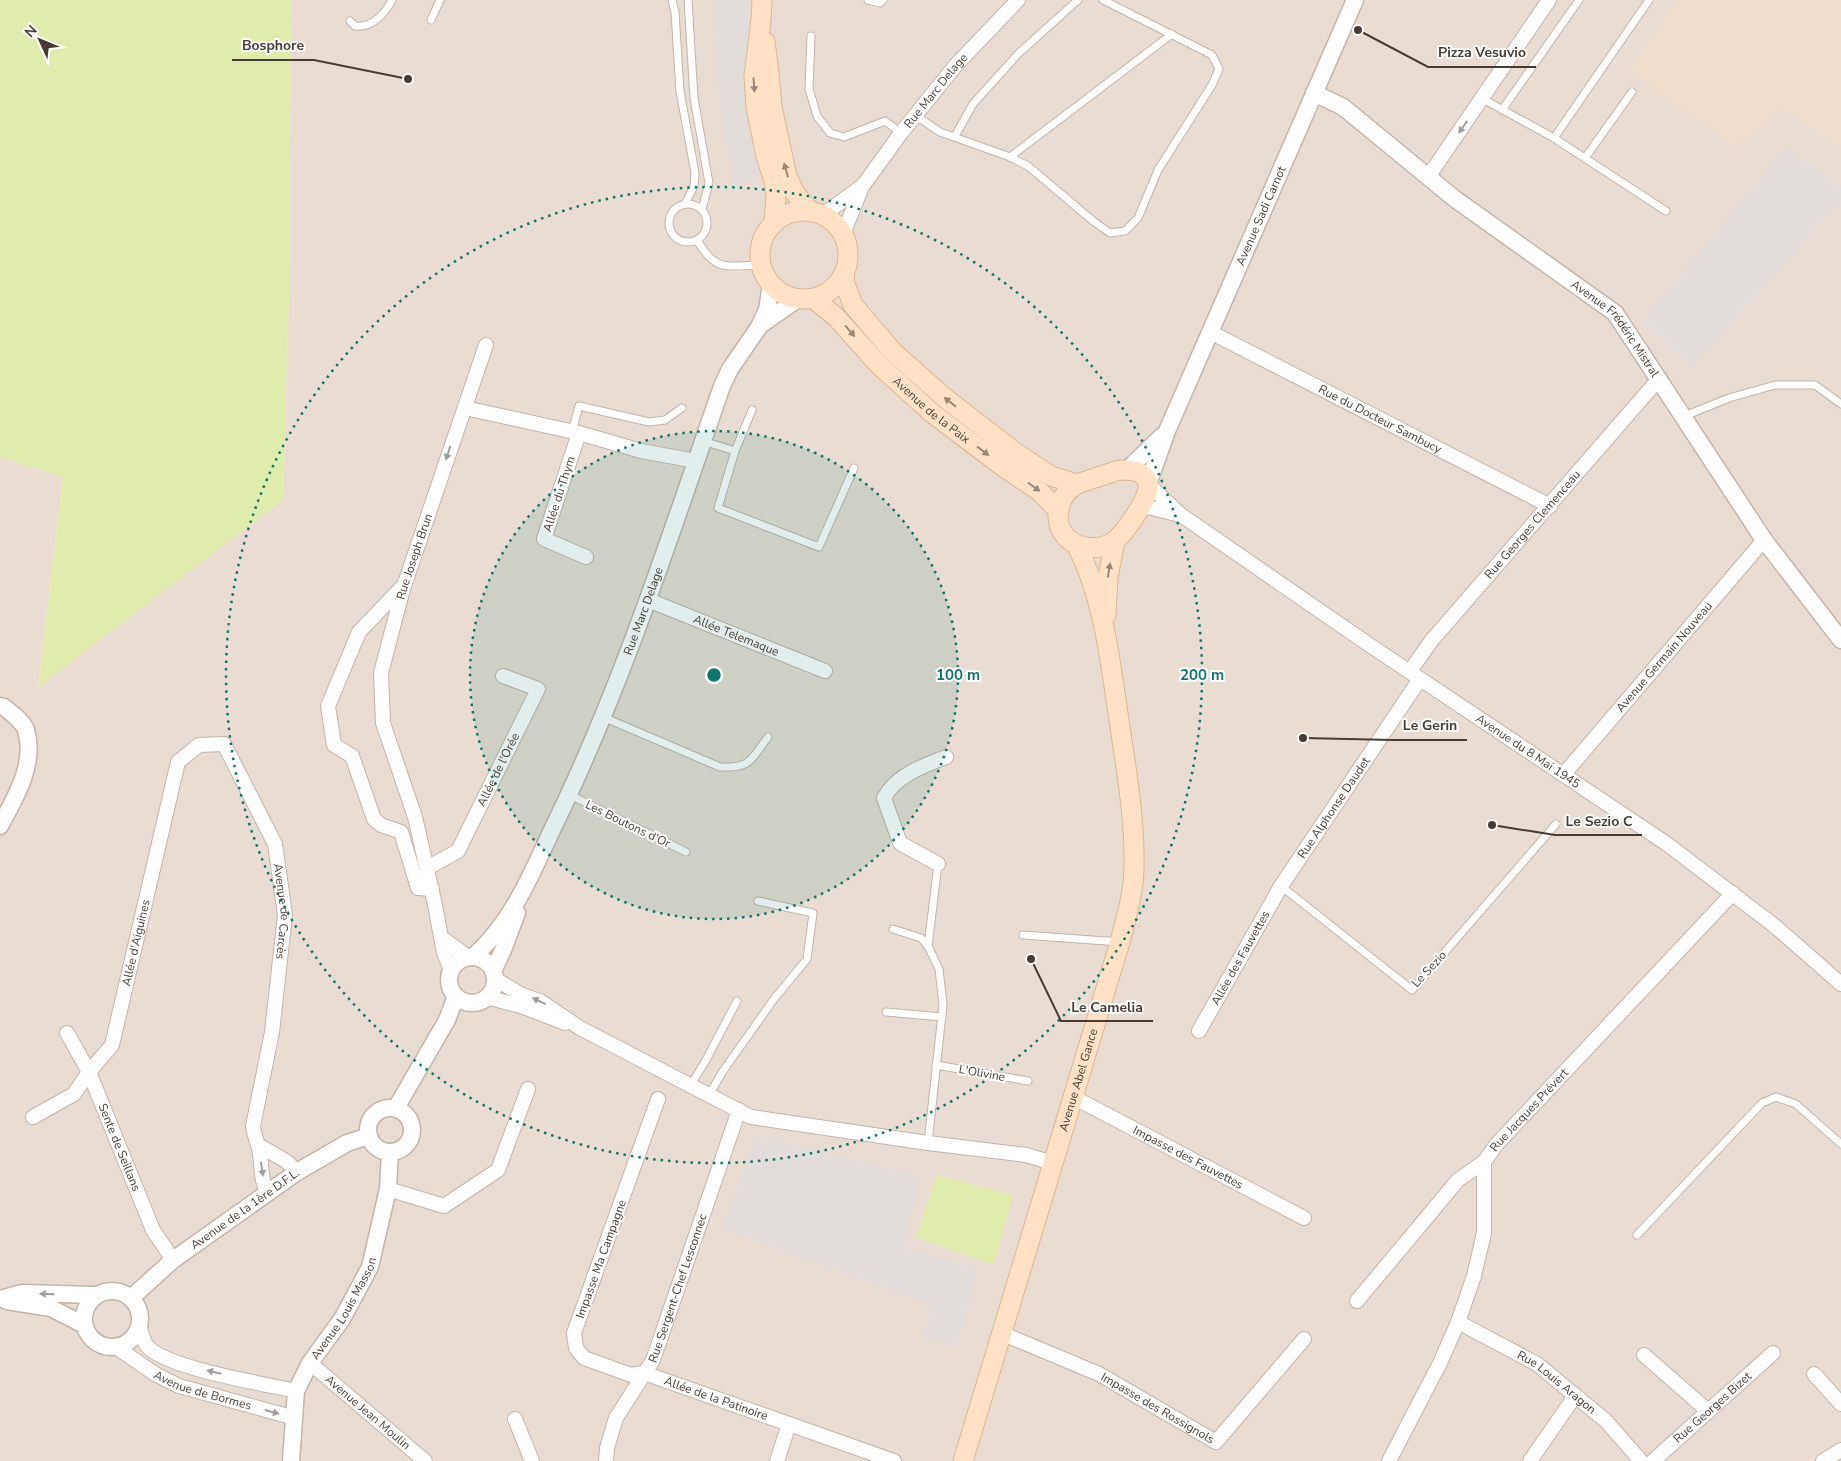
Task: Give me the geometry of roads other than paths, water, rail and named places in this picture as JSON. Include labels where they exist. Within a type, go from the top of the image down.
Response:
[{"type":"main road","points":[[762,0],[754,76],[756,107],[776,195],[774,223]]},
{"type":"main road","points":[[761,20],[772,107],[787,176],[795,193],[817,213],[838,226],[844,234],[848,248],[848,262],[844,276],[826,294],[806,299],[783,294],[771,284],[761,265],[760,253],[762,242],[767,231],[774,223],[791,213],[817,213]]},
{"type":"main road","name":"Avenue de la Paix","points":[[844,276],[848,294],[853,305],[893,352],[945,398],[1016,453],[1051,476],[1077,484]]},
{"type":"main road","name":"Avenue de la Paix","points":[[806,299],[836,317],[879,365],[932,413],[1039,491],[1058,511]]},
{"type":"main road","points":[[1127,470],[1135,470],[1141,473],[1148,484],[1148,490],[1140,508],[1115,541],[1099,547],[1076,544],[1061,529],[1058,511],[1063,497],[1071,487],[1077,484],[1103,474],[1127,470]]},
{"type":"main road","name":"Avenue Abel Gance","points":[[1106,633],[1108,577],[1115,541]]},
{"type":"main road","name":"Avenue Abel Gance","points":[[964,1461],[1120,942],[1130,902],[1134,869],[1129,786],[1106,633],[1090,578],[1076,544]]},
{"type":"street","name":"Rue Marc Delage","points":[[844,234],[862,187],[901,132],[956,65],[1018,0]]},
{"type":"street","name":"Avenue Sadi Carnot","points":[[1148,484],[1167,431],[1355,0]]},
{"type":"street","points":[[1428,176],[1549,0]]},
{"type":"street","name":"Avenue Frédéric Mistral","points":[[1314,93],[1343,107],[1455,199],[1615,313],[1626,327],[1658,380],[1764,540],[1841,640]]},
{"type":"street","name":"Rue Marc Delage","points":[[817,213],[862,187]]},
{"type":"street","name":"Rue Marc Delage","points":[[470,957],[498,931],[521,895],[570,795],[603,717],[648,600],[722,386],[730,369],[759,327],[767,310],[771,284]]},
{"type":"street","name":"Rue Marc Delage","points":[[759,327],[806,299]]},
{"type":"street","name":"Rue du Docteur Sambucy","points":[[1210,332],[1550,506]]},
{"type":"street","name":"Rue Joseph Brun","points":[[451,970],[444,953],[432,889],[415,818],[383,723],[381,673],[405,584],[486,345]]},
{"type":"street","name":"Rue Georges Clemenceau","points":[[1415,675],[1432,640],[1658,380]]},
{"type":"street","points":[[466,408],[575,432],[641,451],[696,461]]},
{"type":"street","name":"Avenue Sadi Carnot","points":[[1127,470],[1150,450],[1167,431]]},
{"type":"street","name":"Allée du Thym","points":[[575,432],[544,539],[586,557]]},
{"type":"street","name":"Avenue du 8 Mai 1945","points":[[1148,484],[1181,515],[1666,844],[1733,893],[1800,947],[1841,984]]},
{"type":"street","name":"Avenue du 8 Mai 1945","points":[[1140,508],[1148,507],[1181,515]]},
{"type":"street","name":"Avenue Germain Nouveau","points":[[1564,774],[1764,540]]},
{"type":"street","points":[[405,584],[359,632],[328,706],[334,745],[352,756],[374,820],[381,825],[402,832],[418,888],[432,889]]},
{"type":"street","name":"Allée Telemaque","points":[[648,600],[825,671]]},
{"type":"street","name":"Rue Alphonse Daudet","points":[[1281,886],[1415,675]]},
{"type":"street","name":"Allée de l'Orée","points":[[427,868],[458,851],[538,689],[503,676]]},
{"type":"street","points":[[0,706],[4,707],[26,728],[29,752],[21,787],[0,826]]},
{"type":"street","name":"Avenue de Carcès","points":[[199,745],[224,744],[275,844],[285,916],[272,1032],[253,1126],[254,1136],[258,1145],[264,1187],[268,1193]]},
{"type":"street","name":"Allée d'Aiguines","points":[[33,1118],[74,1094],[89,1072],[112,1045],[178,762],[199,745]]},
{"type":"street","points":[[938,864],[900,843],[884,798],[891,788],[908,774],[946,757]]},
{"type":"street","name":"Allée des Fauvettes","points":[[1199,1031],[1281,886]]},
{"type":"street","name":"Rue Jacques Prévert","points":[[1389,1461],[1440,1363],[1458,1322],[1474,1276],[1484,1233],[1484,1162],[1496,1145],[1733,893]]},
{"type":"street","name":"Rue Marc Delage","points":[[494,975],[511,932],[521,895]]},
{"type":"street","points":[[442,938],[470,957],[485,960],[494,975],[522,995],[540,1001],[580,1028],[751,1117],[1026,1156],[1053,1163]]},
{"type":"street","points":[[470,957],[461,960],[451,970],[449,984],[461,999],[480,1001],[486,997],[491,992],[494,975]]},
{"type":"street","points":[[486,997],[521,1006],[580,1028]]},
{"type":"street","points":[[401,1111],[417,1089],[456,1024],[461,999]]},
{"type":"street","name":"Sente de Seillans","points":[[68,1033],[89,1072],[153,1230],[173,1260]]},
{"type":"street","points":[[388,1189],[444,1206],[498,1170],[528,1088]]},
{"type":"street","name":"Impasse des Fauvettes","points":[[1073,1097],[1304,1218]]},
{"type":"street","name":"Impasse Ma Campagne","points":[[644,1373],[631,1375],[584,1358],[576,1348],[574,1333],[658,1099]]},
{"type":"street","points":[[383,1109],[401,1111],[410,1120],[412,1135],[409,1142],[404,1148],[397,1151],[390,1152],[377,1148],[369,1136],[369,1123],[372,1117],[383,1109]]},
{"type":"street","name":"Rue Sergent-Chef Lesconnec","points":[[606,1461],[607,1448],[616,1418],[653,1360],[739,1110]]},
{"type":"street","name":"Avenue de la 1ère D.F.L.","points":[[131,1298],[173,1260],[297,1172],[347,1142],[369,1136]]},
{"type":"street","points":[[258,1145],[286,1161],[297,1172]]},
{"type":"street","name":"Avenue Louis Masson","points":[[291,1461],[296,1391],[310,1363],[342,1319],[370,1267],[388,1189],[390,1152]]},
{"type":"street","points":[[1357,1301],[1458,1180],[1484,1162]]},
{"type":"street","points":[[114,1290],[124,1293],[131,1298],[137,1306],[140,1316],[139,1326],[133,1338],[125,1344],[116,1347],[105,1347],[96,1343],[89,1336],[84,1325],[87,1305],[96,1295],[105,1291],[114,1290]]},
{"type":"street","points":[[0,1300],[22,1293],[96,1295]]},
{"type":"street","points":[[0,1300],[52,1308],[84,1325]]},
{"type":"street","name":"Rue Louis Aragon","points":[[1458,1322],[1536,1364],[1606,1421],[1640,1461]]},
{"type":"street","name":"Avenue de Bormes","points":[[139,1326],[147,1347],[165,1359],[186,1366],[296,1391]]},
{"type":"street","name":"Impasse des Rossignols","points":[[1001,1333],[1099,1374],[1216,1442],[1304,1339]]},
{"type":"street","name":"Avenue de Bormes","points":[[116,1347],[155,1374],[179,1386],[295,1418]]},
{"type":"street","name":"Rue Georges Bizet","points":[[1653,1461],[1773,1353]]},
{"type":"street","points":[[1644,1356],[1708,1411]]},
{"type":"street","name":"Avenue Jean Moulin","points":[[310,1363],[425,1461]]},
{"type":"street","name":"Allée de la Patinoire","points":[[644,1373],[894,1461]]},
{"type":"street","points":[[1814,1374],[1841,1404]]},
{"type":"street","points":[[1530,1461],[1575,1396]]},
{"type":"street","points":[[515,1419],[532,1461]]},
{"type":"street","points":[[777,1461],[789,1424]]},
{"type":"street","points":[[1823,1461],[1841,1450]]},
{"type":"lane","points":[[350,22],[355,26],[367,25],[384,14],[392,0]]},
{"type":"lane","points":[[431,20],[440,0]]},
{"type":"lane","points":[[672,0],[675,12],[680,91],[695,173],[694,186],[685,204]]},
{"type":"lane","points":[[688,0],[694,98],[709,183],[702,209]]},
{"type":"lane","points":[[868,0],[880,3],[883,0]]},
{"type":"lane","points":[[955,136],[973,104],[1018,54],[1078,0]]},
{"type":"lane","points":[[915,115],[940,132],[1010,157],[1028,166],[1110,233],[1125,231],[1138,218],[1158,170],[1212,85],[1219,69],[1212,55],[1104,0]]},
{"type":"lane","points":[[1502,110],[1579,0]]},
{"type":"lane","points":[[1554,138],[1649,0]]},
{"type":"lane","points":[[1010,157],[1172,34]]},
{"type":"lane","points":[[811,36],[809,89],[817,116],[830,133],[844,137],[885,121],[901,132]]},
{"type":"lane","points":[[1585,158],[1632,92]]},
{"type":"lane","points":[[1482,99],[1554,138],[1666,211]]},
{"type":"lane","points":[[685,204],[694,204],[702,209],[707,218],[707,224],[706,230],[697,240],[685,242],[675,236],[669,225],[672,213],[676,208],[685,204]]},
{"type":"lane","points":[[697,240],[712,261],[722,265],[761,265]]},
{"type":"lane","points":[[1682,417],[1729,398],[1775,385],[1815,385],[1841,404]]},
{"type":"lane","points":[[575,432],[579,406],[649,422],[665,420],[682,408]]},
{"type":"lane","points":[[752,410],[735,451],[718,508],[819,547],[854,468]]},
{"type":"lane","points":[[703,441],[735,451]]},
{"type":"lane","points":[[603,717],[720,767],[739,768],[749,762],[768,738]]},
{"type":"lane","name":"Les Boutons d'Or","points":[[570,795],[686,852]]},
{"type":"lane","name":"Le Sezio","points":[[1281,886],[1412,990],[1556,824]]},
{"type":"lane","points":[[928,946],[938,864]]},
{"type":"lane","points":[[709,1095],[722,1070],[774,999],[807,959],[813,913],[758,901]]},
{"type":"lane","points":[[893,929],[922,938],[939,969],[943,1005],[928,1143]]},
{"type":"lane","points":[[1023,935],[1120,942]]},
{"type":"lane","points":[[690,1086],[737,1001]]},
{"type":"lane","points":[[886,1012],[942,1017]]},
{"type":"lane","name":"L'Olivine","points":[[936,1065],[1028,1081]]},
{"type":"lane","points":[[1637,1235],[1762,1103],[1776,1098],[1796,1104],[1841,1144]]},
{"type":"place","name":"Pizza Vesuvio","points":[[1358,30]]},
{"type":"place","name":"Bosphore","points":[[408,79]]},
{"type":"place","name":"Le Gerin","points":[[1303,738]]},
{"type":"place","name":"Le Sezio C","points":[[1492,825]]},
{"type":"place","name":"Le Camelia","points":[[1031,959]]}]
